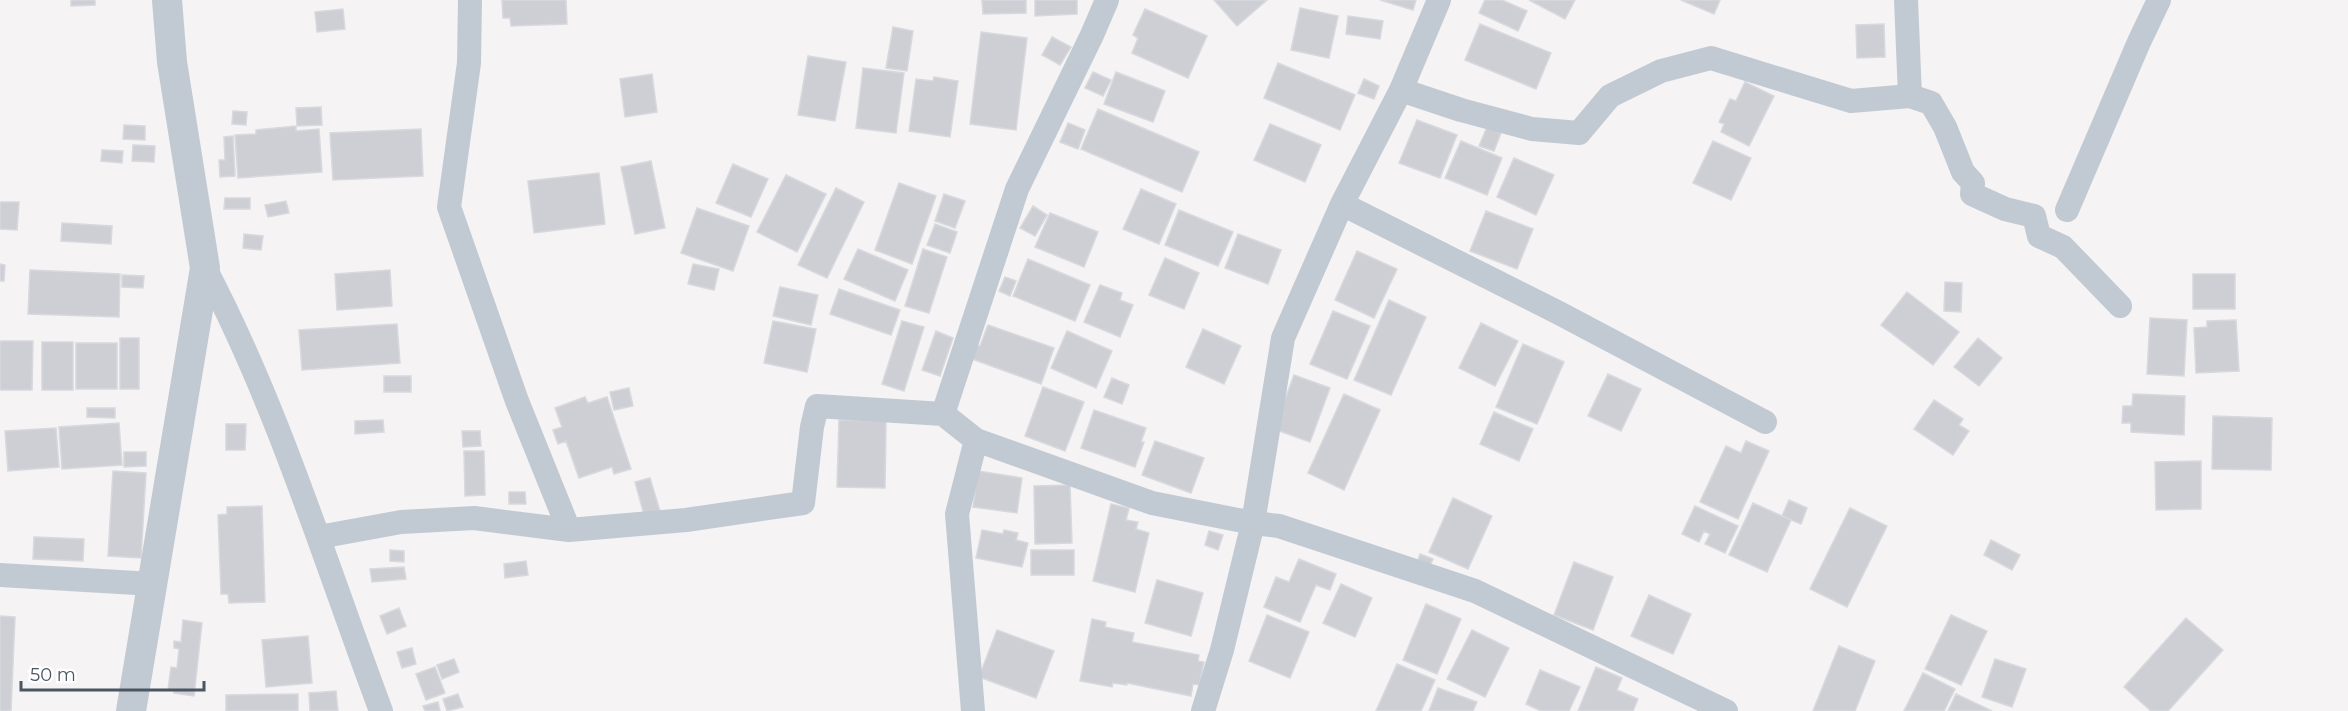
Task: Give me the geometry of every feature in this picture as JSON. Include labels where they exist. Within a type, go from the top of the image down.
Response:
[{"type":"street","points":[[167,0],[172,62],[205,268],[232,321],[319,537],[381,711]]},
{"type":"street","points":[[470,0],[469,63],[449,207],[517,401],[569,530]]},
{"type":"street","points":[[943,414],[1017,189],[1107,0]]},
{"type":"street","points":[[1203,711],[1222,650],[1253,523],[1283,338],[1342,204],[1401,90],[1439,0]]},
{"type":"street","points":[[1906,0],[1910,96]]},
{"type":"street","points":[[2067,210],[2159,0]]},
{"type":"street","points":[[1401,90],[1461,110],[1532,129],[1579,133],[1610,96],[1661,71],[1711,58],[1851,101],[1910,96],[1931,102],[1945,127],[1963,172],[1973,183],[1972,194],[2005,209],[2034,216],[2039,236],[2063,247],[2120,306]]},
{"type":"street","points":[[1342,204],[1559,313],[1765,422]]},
{"type":"street","points":[[131,711],[205,268]]},
{"type":"street","points":[[319,537],[401,522],[474,518],[569,530],[686,520],[803,503],[812,427],[817,405],[943,414],[976,440],[1152,503],[1279,526],[1474,591],[1726,711]]},
{"type":"street","points":[[973,711],[957,514],[976,440]]},
{"type":"street","points":[[0,575],[153,584]]},
{"type":"building","points":[[71,0],[95,0],[95,5],[71,6]]},
{"type":"building","points":[[502,0],[566,0],[567,24],[511,26],[510,18],[503,18]]},
{"type":"building","points":[[982,0],[1026,0],[1026,13],[983,14]]},
{"type":"building","points":[[1035,0],[1077,0],[1077,14],[1035,16]]},
{"type":"building","points":[[1214,0],[1267,0],[1237,26]]},
{"type":"building","points":[[1380,0],[1416,0],[1413,10]]},
{"type":"building","points":[[1485,0],[1502,0],[1527,11],[1518,31],[1479,13]]},
{"type":"building","points":[[1529,0],[1575,0],[1565,19]]},
{"type":"building","points":[[1681,0],[1720,0],[1714,14]]},
{"type":"building","points":[[1300,8],[1338,16],[1329,58],[1291,50]]},
{"type":"building","points":[[343,9],[345,29],[317,32],[315,12]]},
{"type":"building","points":[[1145,9],[1207,36],[1188,78],[1132,53],[1138,38],[1133,35]]},
{"type":"building","points":[[1348,16],[1383,21],[1380,39],[1346,34]]},
{"type":"building","points":[[1480,24],[1551,53],[1536,89],[1465,60]]},
{"type":"building","points":[[1884,24],[1885,57],[1857,58],[1856,25]]},
{"type":"building","points":[[893,27],[913,31],[907,71],[886,68]]},
{"type":"building","points":[[981,32],[1027,38],[1016,130],[970,124]]},
{"type":"building","points":[[1052,37],[1071,47],[1060,65],[1042,55]]},
{"type":"building","points":[[808,56],[846,62],[835,121],[798,115]]},
{"type":"building","points":[[1278,63],[1355,95],[1340,130],[1264,98]]},
{"type":"building","points":[[863,68],[904,73],[896,133],[856,128]]},
{"type":"building","points":[[1093,72],[1111,80],[1103,96],[1085,88]]},
{"type":"building","points":[[1116,72],[1165,91],[1153,122],[1104,104]]},
{"type":"building","points":[[652,74],[657,112],[625,117],[620,79]]},
{"type":"building","points":[[934,77],[958,81],[950,137],[909,131],[916,79],[933,81]]},
{"type":"building","points":[[1364,79],[1379,86],[1374,99],[1358,93]]},
{"type":"building","points":[[1745,82],[1774,96],[1749,146],[1721,132],[1724,124],[1719,122],[1730,99],[1736,101]]},
{"type":"building","points":[[321,107],[322,125],[297,126],[296,108]]},
{"type":"building","points":[[1098,109],[1199,152],[1182,192],[1081,149]]},
{"type":"building","points":[[233,111],[247,112],[246,125],[232,124]]},
{"type":"building","points":[[1417,120],[1457,135],[1440,178],[1399,163]]},
{"type":"building","points":[[1068,123],[1085,130],[1078,149],[1060,142]]},
{"type":"building","points":[[1270,124],[1321,145],[1305,182],[1254,160]]},
{"type":"building","points":[[124,125],[145,126],[145,140],[123,139]]},
{"type":"building","points":[[296,126],[296,131],[319,129],[322,172],[238,178],[235,135],[256,134],[256,130]]},
{"type":"building","points":[[1487,127],[1501,133],[1494,151],[1479,146]]},
{"type":"building","points":[[421,129],[423,176],[333,180],[330,133]]},
{"type":"building","points":[[233,136],[235,176],[220,177],[219,160],[225,160],[224,137]]},
{"type":"building","points":[[1461,141],[1502,158],[1487,195],[1445,178]]},
{"type":"building","points":[[1713,141],[1751,158],[1731,200],[1693,183]]},
{"type":"building","points":[[133,145],[155,146],[154,162],[132,161]]},
{"type":"building","points":[[102,150],[123,151],[122,163],[101,161]]},
{"type":"building","points":[[1514,158],[1554,175],[1536,215],[1497,197]]},
{"type":"building","points":[[651,161],[665,228],[635,234],[621,167]]},
{"type":"building","points":[[733,164],[768,179],[751,217],[716,203]]},
{"type":"building","points":[[599,173],[605,224],[534,233],[528,181]]},
{"type":"building","points":[[786,175],[826,194],[797,252],[757,232]]},
{"type":"building","points":[[899,183],[936,196],[912,264],[875,250]]},
{"type":"building","points":[[836,188],[864,202],[827,278],[798,265]]},
{"type":"building","points":[[1141,189],[1176,204],[1159,244],[1123,229]]},
{"type":"building","points":[[944,194],[965,201],[955,228],[935,221]]},
{"type":"building","points":[[225,198],[250,198],[250,209],[224,209]]},
{"type":"building","points":[[286,201],[289,213],[268,217],[265,205]]},
{"type":"building","points":[[0,202],[19,202],[17,230],[0,229]]},
{"type":"building","points":[[1033,206],[1047,215],[1035,236],[1020,228]]},
{"type":"building","points":[[697,208],[749,226],[733,271],[681,253]]},
{"type":"building","points":[[1179,210],[1233,232],[1218,266],[1165,245]]},
{"type":"building","points":[[1486,211],[1533,229],[1517,269],[1470,251]]},
{"type":"building","points":[[1050,213],[1098,232],[1084,267],[1035,247]]},
{"type":"building","points":[[62,223],[112,226],[111,244],[61,241]]},
{"type":"building","points":[[935,224],[957,232],[950,253],[927,245]]},
{"type":"building","points":[[244,234],[263,236],[261,250],[243,248]]},
{"type":"building","points":[[1238,234],[1281,250],[1268,284],[1225,268]]},
{"type":"building","points":[[858,249],[908,270],[895,301],[844,279]]},
{"type":"building","points":[[923,249],[947,257],[929,313],[905,306]]},
{"type":"building","points":[[1357,251],[1397,269],[1374,318],[1335,300]]},
{"type":"building","points":[[1165,258],[1199,273],[1184,309],[1149,295]]},
{"type":"building","points":[[1028,259],[1090,285],[1075,321],[1013,296]]},
{"type":"building","points":[[0,264],[5,265],[4,281],[0,281]]},
{"type":"building","points":[[693,264],[719,269],[714,290],[688,284]]},
{"type":"building","points":[[30,270],[120,274],[119,317],[28,314]]},
{"type":"building","points":[[390,270],[392,306],[337,310],[335,274]]},
{"type":"building","points":[[2193,274],[2235,274],[2235,309],[2193,309]]},
{"type":"building","points":[[122,275],[144,276],[143,288],[122,287]]},
{"type":"building","points":[[1005,277],[1016,281],[1010,296],[999,291]]},
{"type":"building","points":[[1945,282],[1962,283],[1961,312],[1944,311]]},
{"type":"building","points":[[1100,285],[1122,293],[1120,300],[1133,305],[1120,337],[1084,322]]},
{"type":"building","points":[[780,287],[818,295],[811,325],[773,316]]},
{"type":"building","points":[[839,289],[900,310],[891,335],[830,314]]},
{"type":"building","points":[[1907,292],[1959,332],[1933,365],[1881,325]]},
{"type":"building","points":[[1389,300],[1426,317],[1391,395],[1354,380]]},
{"type":"building","points":[[1333,311],[1370,326],[1347,379],[1310,364]]},
{"type":"building","points":[[2150,318],[2187,320],[2184,376],[2147,374]]},
{"type":"building","points":[[2236,320],[2239,371],[2196,373],[2194,328],[2207,327],[2207,321]]},
{"type":"building","points":[[773,321],[816,329],[807,372],[764,363]]},
{"type":"building","points":[[902,321],[924,327],[904,391],[882,384]]},
{"type":"building","points":[[1481,323],[1518,341],[1495,386],[1459,368]]},
{"type":"building","points":[[397,324],[400,363],[302,370],[299,330]]},
{"type":"building","points":[[988,325],[1054,348],[1041,384],[972,359],[976,345],[980,346]]},
{"type":"building","points":[[1203,329],[1241,346],[1224,384],[1186,367]]},
{"type":"building","points":[[936,331],[953,338],[940,376],[922,370]]},
{"type":"building","points":[[1067,331],[1112,351],[1096,388],[1051,368]]},
{"type":"building","points":[[120,338],[139,338],[139,389],[120,389]]},
{"type":"building","points":[[1978,338],[2002,358],[1979,386],[1954,367]]},
{"type":"building","points":[[0,341],[33,341],[32,390],[0,390]]},
{"type":"building","points":[[42,342],[73,342],[73,390],[42,390]]},
{"type":"building","points":[[76,343],[117,343],[117,389],[76,389]]},
{"type":"building","points":[[1523,344],[1564,362],[1537,424],[1496,407]]},
{"type":"building","points":[[1608,374],[1641,389],[1621,431],[1588,416]]},
{"type":"building","points":[[1294,375],[1330,388],[1310,442],[1274,429]]},
{"type":"building","points":[[384,376],[411,376],[411,392],[384,392]]},
{"type":"building","points":[[1112,378],[1129,385],[1122,404],[1104,397]]},
{"type":"building","points":[[1043,387],[1084,402],[1065,451],[1025,436]]},
{"type":"building","points":[[629,388],[633,406],[614,410],[610,392]]},
{"type":"building","points":[[1344,394],[1380,410],[1344,490],[1308,473]]},
{"type":"building","points":[[2133,394],[2185,396],[2184,435],[2131,432],[2131,423],[2122,423],[2123,406],[2132,406]]},
{"type":"building","points":[[585,397],[588,403],[607,397],[631,469],[614,474],[612,467],[579,478],[566,441],[558,444],[553,430],[562,427],[555,408]]},
{"type":"building","points":[[1934,400],[1963,419],[1959,425],[1969,431],[1953,455],[1914,429]]},
{"type":"building","points":[[87,408],[115,408],[115,418],[87,417]]},
{"type":"building","points":[[1094,410],[1146,428],[1141,442],[1144,442],[1135,467],[1081,448]]},
{"type":"building","points":[[1494,412],[1533,429],[1519,461],[1480,444]]},
{"type":"building","points":[[2213,416],[2272,418],[2271,470],[2212,469]]},
{"type":"building","points":[[383,420],[384,432],[355,434],[355,421]]},
{"type":"building","points":[[839,420],[886,421],[885,488],[837,487]]},
{"type":"building","points":[[119,423],[122,465],[62,469],[59,427]]},
{"type":"building","points":[[226,424],[246,424],[245,450],[226,450]]},
{"type":"building","points":[[56,428],[59,467],[8,471],[5,431]]},
{"type":"building","points":[[462,431],[480,431],[481,446],[463,447]]},
{"type":"building","points":[[1155,441],[1204,458],[1191,493],[1142,475]]},
{"type":"building","points":[[1746,441],[1769,451],[1738,519],[1700,502],[1726,446],[1741,453]]},
{"type":"building","points":[[464,451],[484,451],[485,495],[465,496]]},
{"type":"building","points":[[124,452],[146,452],[146,466],[124,467]]},
{"type":"building","points":[[2201,461],[2201,509],[2156,510],[2155,462]]},
{"type":"building","points":[[113,471],[146,473],[141,558],[108,556]]},
{"type":"building","points":[[978,471],[1022,478],[1017,513],[973,507]]},
{"type":"building","points":[[650,478],[660,511],[644,515],[635,482]]},
{"type":"building","points":[[1070,485],[1072,543],[1035,544],[1034,486]]},
{"type":"building","points":[[509,492],[525,492],[526,504],[509,504]]},
{"type":"building","points":[[1453,498],[1492,516],[1468,569],[1429,552]]},
{"type":"building","points":[[1789,500],[1807,508],[1801,524],[1782,516]]},
{"type":"building","points":[[1753,503],[1791,520],[1767,572],[1729,555]]},
{"type":"building","points":[[1111,504],[1129,508],[1126,520],[1138,522],[1136,529],[1149,533],[1135,592],[1093,581]]},
{"type":"building","points":[[262,506],[265,602],[229,603],[228,594],[221,594],[218,515],[227,514],[227,507]]},
{"type":"building","points":[[1695,506],[1738,526],[1725,553],[1705,544],[1710,534],[1704,531],[1699,542],[1682,534]]},
{"type":"building","points":[[1850,508],[1887,526],[1847,607],[1810,589]]},
{"type":"building","points":[[982,530],[1003,534],[1004,530],[1018,533],[1016,540],[1028,543],[1022,567],[976,558]]},
{"type":"building","points":[[1209,531],[1223,535],[1218,550],[1205,545]]},
{"type":"building","points":[[34,537],[84,539],[83,561],[33,559]]},
{"type":"building","points":[[1991,540],[2020,555],[2012,570],[1984,555]]},
{"type":"building","points":[[390,550],[404,551],[404,562],[390,561]]},
{"type":"building","points":[[1031,550],[1074,550],[1074,575],[1031,575]]},
{"type":"building","points":[[1420,554],[1433,559],[1427,573],[1415,569]]},
{"type":"building","points":[[1299,559],[1336,574],[1330,590],[1316,585],[1300,622],[1264,607],[1276,577],[1289,582]]},
{"type":"building","points":[[526,561],[528,575],[505,578],[504,564]]},
{"type":"building","points":[[1574,562],[1613,577],[1593,630],[1554,615]]},
{"type":"building","points":[[404,567],[406,579],[372,582],[370,569]]},
{"type":"building","points":[[1157,580],[1203,593],[1191,636],[1145,623]]},
{"type":"building","points":[[1341,584],[1372,598],[1355,637],[1323,623]]},
{"type":"building","points":[[1649,595],[1691,614],[1673,654],[1631,636]]},
{"type":"building","points":[[1426,604],[1461,619],[1437,674],[1403,660]]},
{"type":"building","points":[[399,608],[406,626],[387,634],[380,616]]},
{"type":"building","points":[[1267,615],[1309,632],[1290,678],[1249,661]]},
{"type":"building","points":[[1951,615],[1987,631],[1961,685],[1925,669]]},
{"type":"building","points":[[0,616],[15,617],[11,711],[0,711]]},
{"type":"building","points":[[2186,618],[2223,650],[2168,711],[2151,711],[2124,687]]},
{"type":"building","points":[[1092,619],[1106,622],[1105,627],[1134,633],[1132,642],[1199,655],[1198,661],[1204,662],[1199,685],[1193,684],[1191,696],[1127,683],[1127,685],[1113,683],[1112,687],[1080,681]]},
{"type":"building","points":[[183,620],[202,623],[194,696],[168,690],[171,667],[177,668],[179,649],[174,648],[174,641],[181,642]]},
{"type":"building","points":[[997,630],[1054,651],[1036,698],[979,677]]},
{"type":"building","points":[[1472,630],[1509,648],[1485,697],[1447,679]]},
{"type":"building","points":[[308,636],[312,683],[266,687],[262,640]]},
{"type":"building","points":[[1839,646],[1875,661],[1855,711],[1813,711]]},
{"type":"building","points":[[412,648],[416,664],[402,668],[397,652]]},
{"type":"building","points":[[454,659],[459,672],[442,679],[437,665]]},
{"type":"building","points":[[1995,659],[2026,669],[2012,707],[1982,697]]},
{"type":"building","points":[[1397,664],[1435,680],[1421,711],[1376,711]]},
{"type":"building","points":[[435,667],[445,693],[426,700],[416,674]]},
{"type":"building","points":[[1596,667],[1622,678],[1617,690],[1638,699],[1633,711],[1578,711]]},
{"type":"building","points":[[1540,670],[1580,687],[1569,711],[1541,711],[1526,704]]},
{"type":"building","points":[[1923,673],[1955,689],[1944,711],[1904,711]]},
{"type":"building","points":[[1438,688],[1477,702],[1473,711],[1429,711]]},
{"type":"building","points":[[336,691],[338,711],[310,711],[309,693]]},
{"type":"building","points":[[298,694],[298,711],[226,711],[226,695]]},
{"type":"building","points":[[458,694],[463,707],[447,711],[443,699]]},
{"type":"building","points":[[1956,694],[1992,711],[1948,711]]},
{"type":"building","points":[[438,702],[440,711],[425,711],[423,706]]}]
